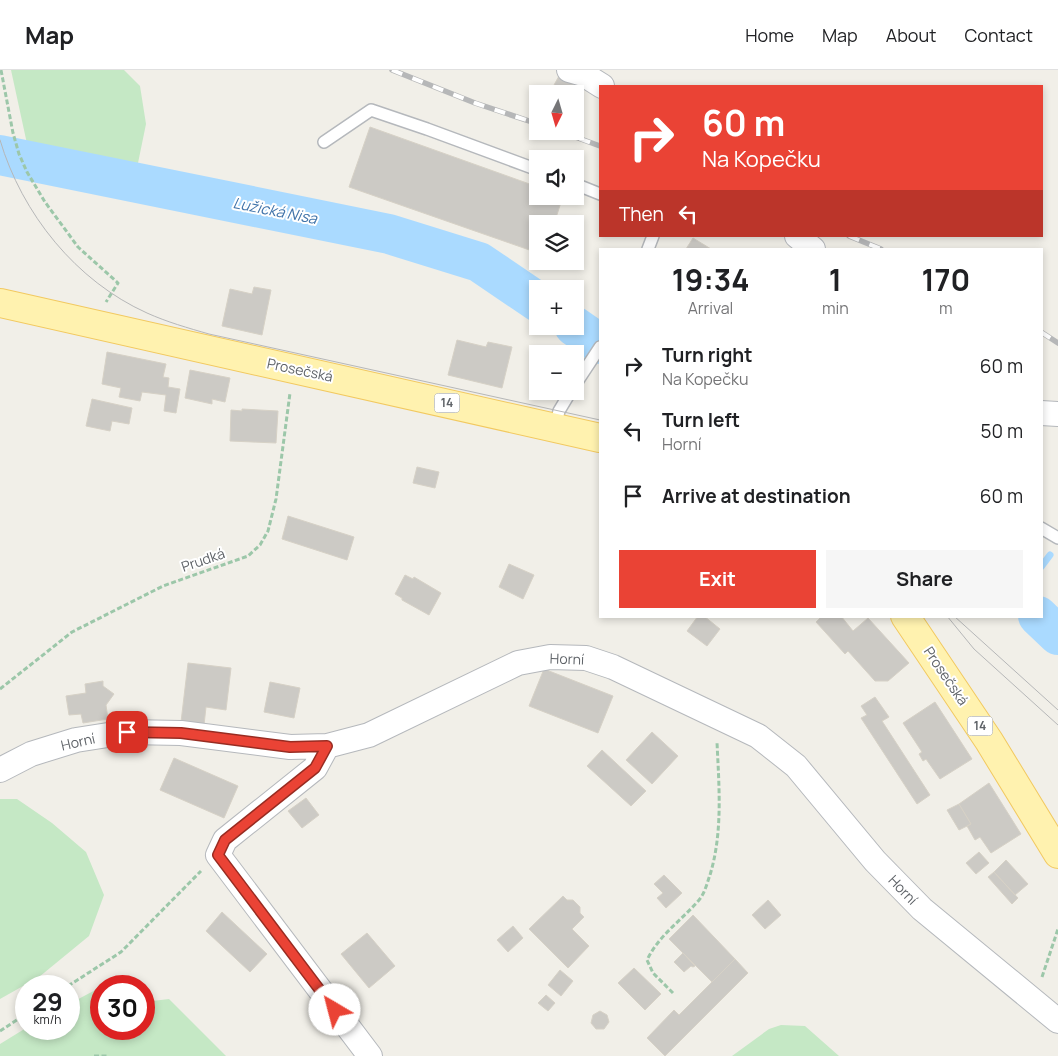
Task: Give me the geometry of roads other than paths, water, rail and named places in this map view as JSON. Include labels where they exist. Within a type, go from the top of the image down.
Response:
[{"type":"main road","name":"Prosečská","points":[[0,303],[599,438]]},
{"type":"main road","name":"Prosečská","points":[[906,618],[1055,842]]},
{"type":"street","points":[[569,70],[583,74],[600,85]]},
{"type":"street","points":[[798,237],[812,248]]},
{"type":"street","points":[[1043,413],[1058,414]]},
{"type":"street","name":"Horní","points":[[0,770],[31,754],[76,740],[127,732],[181,733],[290,747],[327,746],[369,735],[518,663],[550,657],[586,658],[613,667],[758,736],[796,766],[875,861],[922,909],[1058,1021]]},
{"type":"street","points":[[327,746],[315,768],[225,840],[218,855],[370,1056]]},
{"type":"lane","points":[[324,142],[371,110],[529,167]]},
{"type":"lane","points":[[584,188],[599,194]]},
{"type":"lane","points":[[584,370],[599,348]]},
{"type":"lane","points":[[555,428],[559,411],[566,400]]},
{"type":"lane","points":[[1043,529],[1058,538]]},
{"type":"waterway","name":"Lužická Nisa","points":[[0,155],[389,234],[479,262],[529,296]]},
{"type":"waterway","name":"Lužická Nisa","points":[[584,333],[599,343]]},
{"type":"waterway","points":[[1043,564],[1050,555]]},
{"type":"waterway","name":"Lužická Nisa","points":[[1040,618],[1058,635]]},
{"type":"tram line","points":[[0,140],[22,194],[37,219],[55,242],[75,264],[97,283],[147,313],[209,334],[599,420]]},
{"type":"tram line","points":[[949,618],[974,649],[1058,725]]},
{"type":"tram line","points":[[956,618],[1058,710]]},
{"type":"railway","points":[[392,70],[475,103],[529,121]]},
{"type":"railway","points":[[584,140],[599,146]]},
{"type":"railway","points":[[851,237],[879,248]]},
{"type":"railway","points":[[1043,333],[1058,343]]}]
